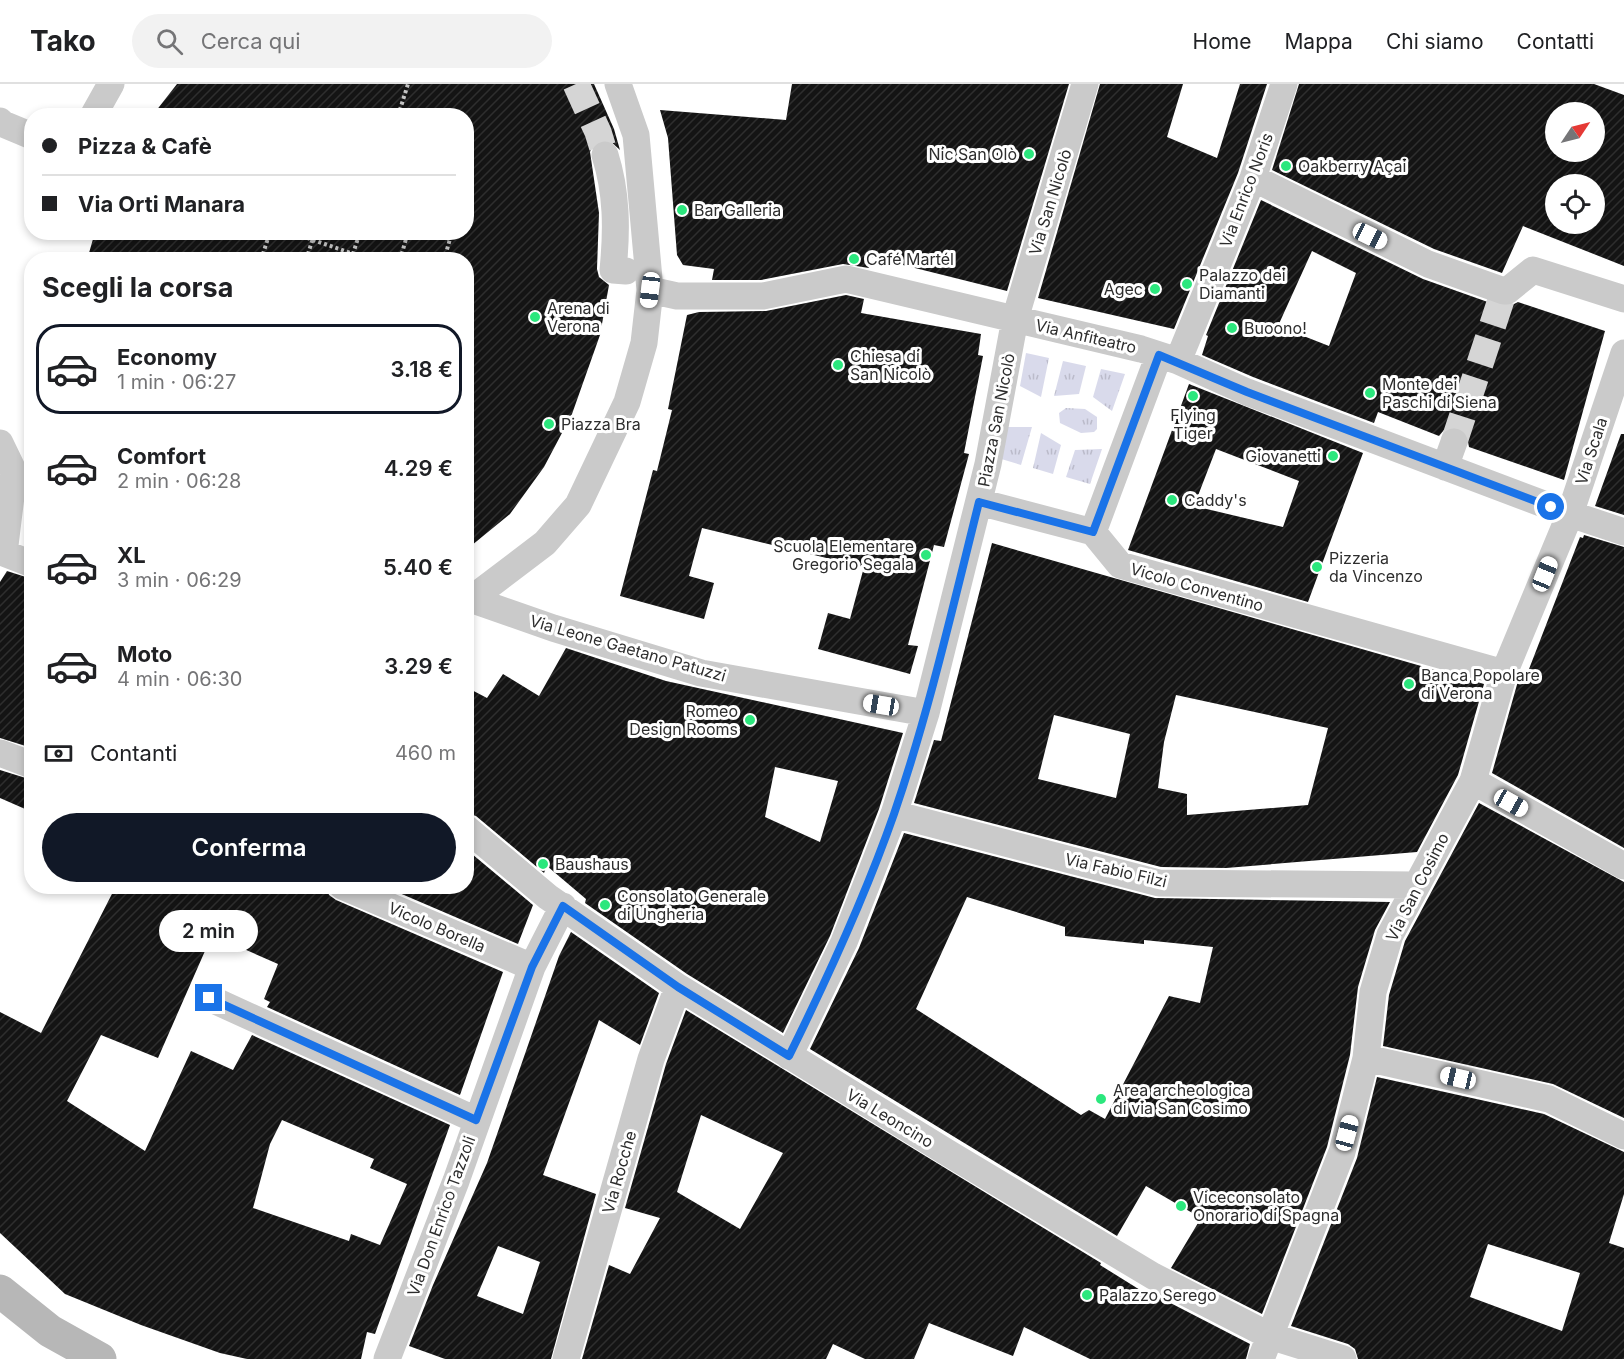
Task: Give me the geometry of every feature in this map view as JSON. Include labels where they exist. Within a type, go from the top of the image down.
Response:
[{"type":"street","points":[[98,108],[111,84]]},
{"type":"street","points":[[474,599],[545,543],[578,505],[627,402],[644,343],[650,290],[636,135],[618,84]]},
{"type":"street","name":"Via San Nicolò","points":[[1015,319],[1085,84]]},
{"type":"street","name":"Via Enrico Noris","points":[[1168,358],[1253,178],[1284,84]]},
{"type":"street","points":[[0,121],[24,133]]},
{"type":"street","points":[[605,154],[614,193],[617,232],[614,270],[626,271]]},
{"type":"street","points":[[1253,178],[1428,264],[1504,293],[1533,270],[1624,299]]},
{"type":"street","name":"Via Anfiteatro","points":[[650,290],[677,296],[763,296],[846,279],[1015,319],[1168,358],[1247,392],[1450,454],[1570,514],[1624,532]]},
{"type":"street","name":"Piazza San Nicolò","points":[[1015,319],[979,502],[1093,532]]},
{"type":"street","name":"Via Scala","points":[[1570,514],[1624,353]]},
{"type":"street","points":[[1093,532],[1168,358]]},
{"type":"street","points":[[0,443],[14,472],[2,554],[24,561]]},
{"type":"street","points":[[789,1056],[844,942],[894,814],[926,713],[979,502]]},
{"type":"street","name":"Via San Cosimo","points":[[1266,1348],[1342,1152],[1366,1058],[1373,992],[1390,934],[1473,782],[1504,673],[1570,514]]},
{"type":"street","name":"Vicolo Conventino","points":[[1093,532],[1120,565],[1504,673]]},
{"type":"street","name":"Via Leone Gaetano Patuzzi","points":[[474,603],[701,673],[926,713]]},
{"type":"street","points":[[0,753],[24,762]]},
{"type":"street","points":[[1473,782],[1624,866]]},
{"type":"street","name":"Via Fabio Filzi","points":[[894,814],[1159,883],[1415,885]]},
{"type":"street","name":"Via Leoncino","points":[[474,834],[563,906],[678,987],[1153,1276],[1266,1348],[1343,1359]]},
{"type":"street","name":"Vicolo Borella","points":[[361,894],[532,967]]},
{"type":"street","name":"Via Don Enrico Tazzoli","points":[[387,1359],[456,1181],[532,967],[563,906]]},
{"type":"street","name":"Via Rocche","points":[[566,1359],[651,1059],[678,987]]},
{"type":"street","points":[[209,998],[476,1120]]},
{"type":"street","points":[[1366,1058],[1549,1099],[1624,1136]]},
{"type":"street","points":[[0,1291],[50,1331],[100,1359]]},
{"type":"path","points":[[400,108],[408,84]]},
{"type":"path","points":[[309,252],[313,240],[347,252]]},
{"type":"green space","points":[[1026,353],[1049,358],[1041,397],[1020,386]]},
{"type":"green space","points":[[1063,361],[1086,366],[1079,394],[1054,396]]},
{"type":"green space","points":[[1101,369],[1125,374],[1112,411],[1093,397]]},
{"type":"green space","points":[[1066,408],[1085,409],[1097,417],[1097,429],[1094,432],[1081,433],[1060,423],[1059,413]]},
{"type":"green space","points":[[1008,427],[1032,427],[1021,465],[998,458]]},
{"type":"green space","points":[[1041,433],[1061,445],[1053,474],[1033,468]]},
{"type":"green space","points":[[1102,449],[1090,484],[1066,477],[1075,450]]},
{"type":"building","name":"Arena di Verona","points":[[177,84],[594,84],[614,129],[620,150],[609,140],[601,140],[593,144],[590,152],[599,213],[597,269],[599,277],[609,285],[600,335],[572,414],[544,467],[510,514],[474,543],[474,252],[89,252],[93,240],[474,240],[474,108],[158,108]]},
{"type":"building","points":[[792,84],[1069,84],[1007,291],[871,257],[869,268],[843,264],[761,280],[712,280],[714,269],[683,265],[677,255],[668,138],[660,110],[786,120]]},
{"type":"building","points":[[1100,84],[1183,84],[1167,137],[1217,158],[1240,84],[1267,84],[1238,173],[1174,329],[1038,298]]},
{"type":"building","points":[[1299,84],[1594,84],[1624,95],[1624,266],[1523,226],[1502,273],[1434,249],[1272,170]]},
{"type":"building","points":[[1261,200],[1423,279],[1499,306],[1508,307],[1518,302],[1605,331],[1564,480],[1469,447],[1466,432],[1459,427],[1444,430],[1439,436],[1378,412],[1374,423],[1253,377],[1202,355],[1208,336],[1206,335]],"holes":[[[1312,251],[1356,273],[1329,346],[1278,326]]]},
{"type":"building","points":[[846,295],[864,299],[861,313],[981,334],[978,355],[983,356],[964,453],[969,454],[944,547],[934,545],[908,645],[918,646],[910,674],[818,649],[828,613],[850,619],[864,567],[702,528],[689,576],[714,583],[704,619],[620,596],[653,470],[657,471],[672,410],[668,409],[687,315],[699,312],[766,311]]},
{"type":"building","points":[[1189,384],[1363,453],[1308,602],[1128,550]],"holes":[[[1216,449],[1299,481],[1283,527],[1194,506]]]},
{"type":"building","points":[[1621,434],[1624,434],[1624,515],[1595,506]]},
{"type":"building","points":[[1584,535],[1624,547],[1624,848],[1492,773],[1518,681],[1524,682],[1580,537],[1583,538]]},
{"type":"building","points":[[992,543],[1484,684],[1458,775],[1417,852],[1226,868],[1161,867],[914,803],[934,740],[941,741]],"holes":[[[1176,695],[1328,728],[1308,805],[1187,815],[1187,794],[1158,788],[1164,742]],[[1054,715],[1130,734],[1116,798],[1038,779]]]},
{"type":"building","points":[[7,571],[24,576],[24,746],[0,738],[0,582]]},
{"type":"building","points":[[566,648],[666,681],[903,733],[879,809],[830,936],[783,1033],[687,974],[585,903],[586,899],[547,866],[544,873],[474,815],[474,691],[487,698],[503,674],[539,696]],"holes":[[[775,767],[838,781],[820,842],[765,817]]]},
{"type":"building","points":[[0,770],[24,778],[24,808],[0,798]]},
{"type":"building","points":[[1479,803],[1624,882],[1624,1118],[1553,1084],[1383,1046],[1389,995],[1405,941]]},
{"type":"building","points":[[904,833],[1155,898],[1390,902],[1375,930],[1358,987],[1350,1055],[1327,1147],[1262,1314],[1171,1268],[1201,1218],[1146,1186],[1117,1236],[810,1049],[859,948]],"holes":[[[967,897],[1065,927],[1065,936],[1144,944],[1144,940],[1213,947],[1200,1003],[1169,996],[1105,1119],[1089,1110],[1081,1115],[916,1009]]]},
{"type":"building","points":[[474,856],[533,905],[518,944],[402,894],[474,894]]},
{"type":"building","points":[[112,894],[329,894],[336,900],[503,972],[460,1095],[267,1007],[270,1002],[264,999],[278,964],[212,935],[158,1058],[101,1035],[67,1101],[145,1151],[191,1051],[233,1070],[252,1035],[450,1125],[375,1334],[367,1332],[361,1359],[247,1359],[220,1353],[141,1325],[65,1294],[0,1233],[0,1012],[41,1033]],"holes":[[[282,1120],[374,1159],[370,1168],[407,1184],[380,1245],[351,1234],[349,1241],[253,1208],[270,1144]]]},
{"type":"building","points":[[571,932],[659,993],[640,1045],[599,1020],[543,1175],[596,1194],[551,1359],[445,1359],[409,1346],[433,1285],[487,1163],[559,956]],"holes":[[[498,1246],[540,1262],[523,1314],[477,1296]]]},
{"type":"building","points":[[686,1010],[1101,1263],[1100,1265],[1153,1298],[1155,1295],[1250,1344],[1246,1359],[1090,1359],[1024,1327],[1013,1356],[929,1323],[914,1359],[865,1359],[833,1344],[826,1359],[582,1359],[609,1265],[630,1274],[660,1218],[625,1208],[666,1064]],"holes":[[[701,1115],[783,1153],[740,1229],[677,1192]]]},
{"type":"building","points":[[1377,1077],[1544,1114],[1624,1152],[1624,1194],[1609,1243],[1624,1248],[1624,1359],[1358,1359],[1355,1349],[1348,1344],[1291,1326],[1357,1158]],"holes":[[[1488,1244],[1580,1273],[1562,1331],[1470,1297]]]},
{"type":"tunnel","points":[[576,84],[598,132],[605,155]]},
{"type":"tunnel","points":[[1454,442],[1502,297]]},
{"type":"place","name":"Nic San Olò","points":[[1029,154]]},
{"type":"place","name":"Oakberry Açai","points":[[1286,166]]},
{"type":"place","name":"Bar Galleria","points":[[682,210]]},
{"type":"place","name":"Café Martél","points":[[854,259]]},
{"type":"place","name":"Palazzo dei Diamanti","points":[[1187,284]]},
{"type":"place","name":"Agec","points":[[1155,289]]},
{"type":"place","name":"Arena di Verona","points":[[535,317]]},
{"type":"place","name":"Buoono!","points":[[1232,328]]},
{"type":"place","name":"Chiesa di San Nicolò","points":[[838,365]]},
{"type":"place","name":"Monte dei Paschi di Siena","points":[[1370,393]]},
{"type":"place","name":"Flying Tiger","points":[[1193,396]]},
{"type":"place","name":"Piazza Bra","points":[[549,424]]},
{"type":"place","name":"Giovanetti","points":[[1333,456]]},
{"type":"place","name":"Caddy's","points":[[1172,500]]},
{"type":"place","name":"Scuola Elementare Gregorio Segala","points":[[926,555]]},
{"type":"place","name":"Pizzeria da Vincenzo","points":[[1317,567]]},
{"type":"place","name":"Banca Popolare di Verona","points":[[1409,684]]},
{"type":"place","name":"Romeo Design Rooms","points":[[750,720]]},
{"type":"place","name":"Baushaus","points":[[543,864]]},
{"type":"place","name":"Consolato Generale di Ungheria","points":[[605,905]]},
{"type":"place","name":"Area archeologica di via San Cosimo","points":[[1101,1099]]},
{"type":"place","name":"Viceconsolato Onorario di Spagna","points":[[1181,1206]]},
{"type":"place","name":"Palazzo Serego","points":[[1087,1295]]},
{"type":"route","points":[[209,998],[476,1120],[532,967],[563,906],[678,987],[789,1056],[844,942],[894,814],[926,713],[979,502],[1093,532],[1159,355],[1178,361],[1247,392],[1551,507]]}]
